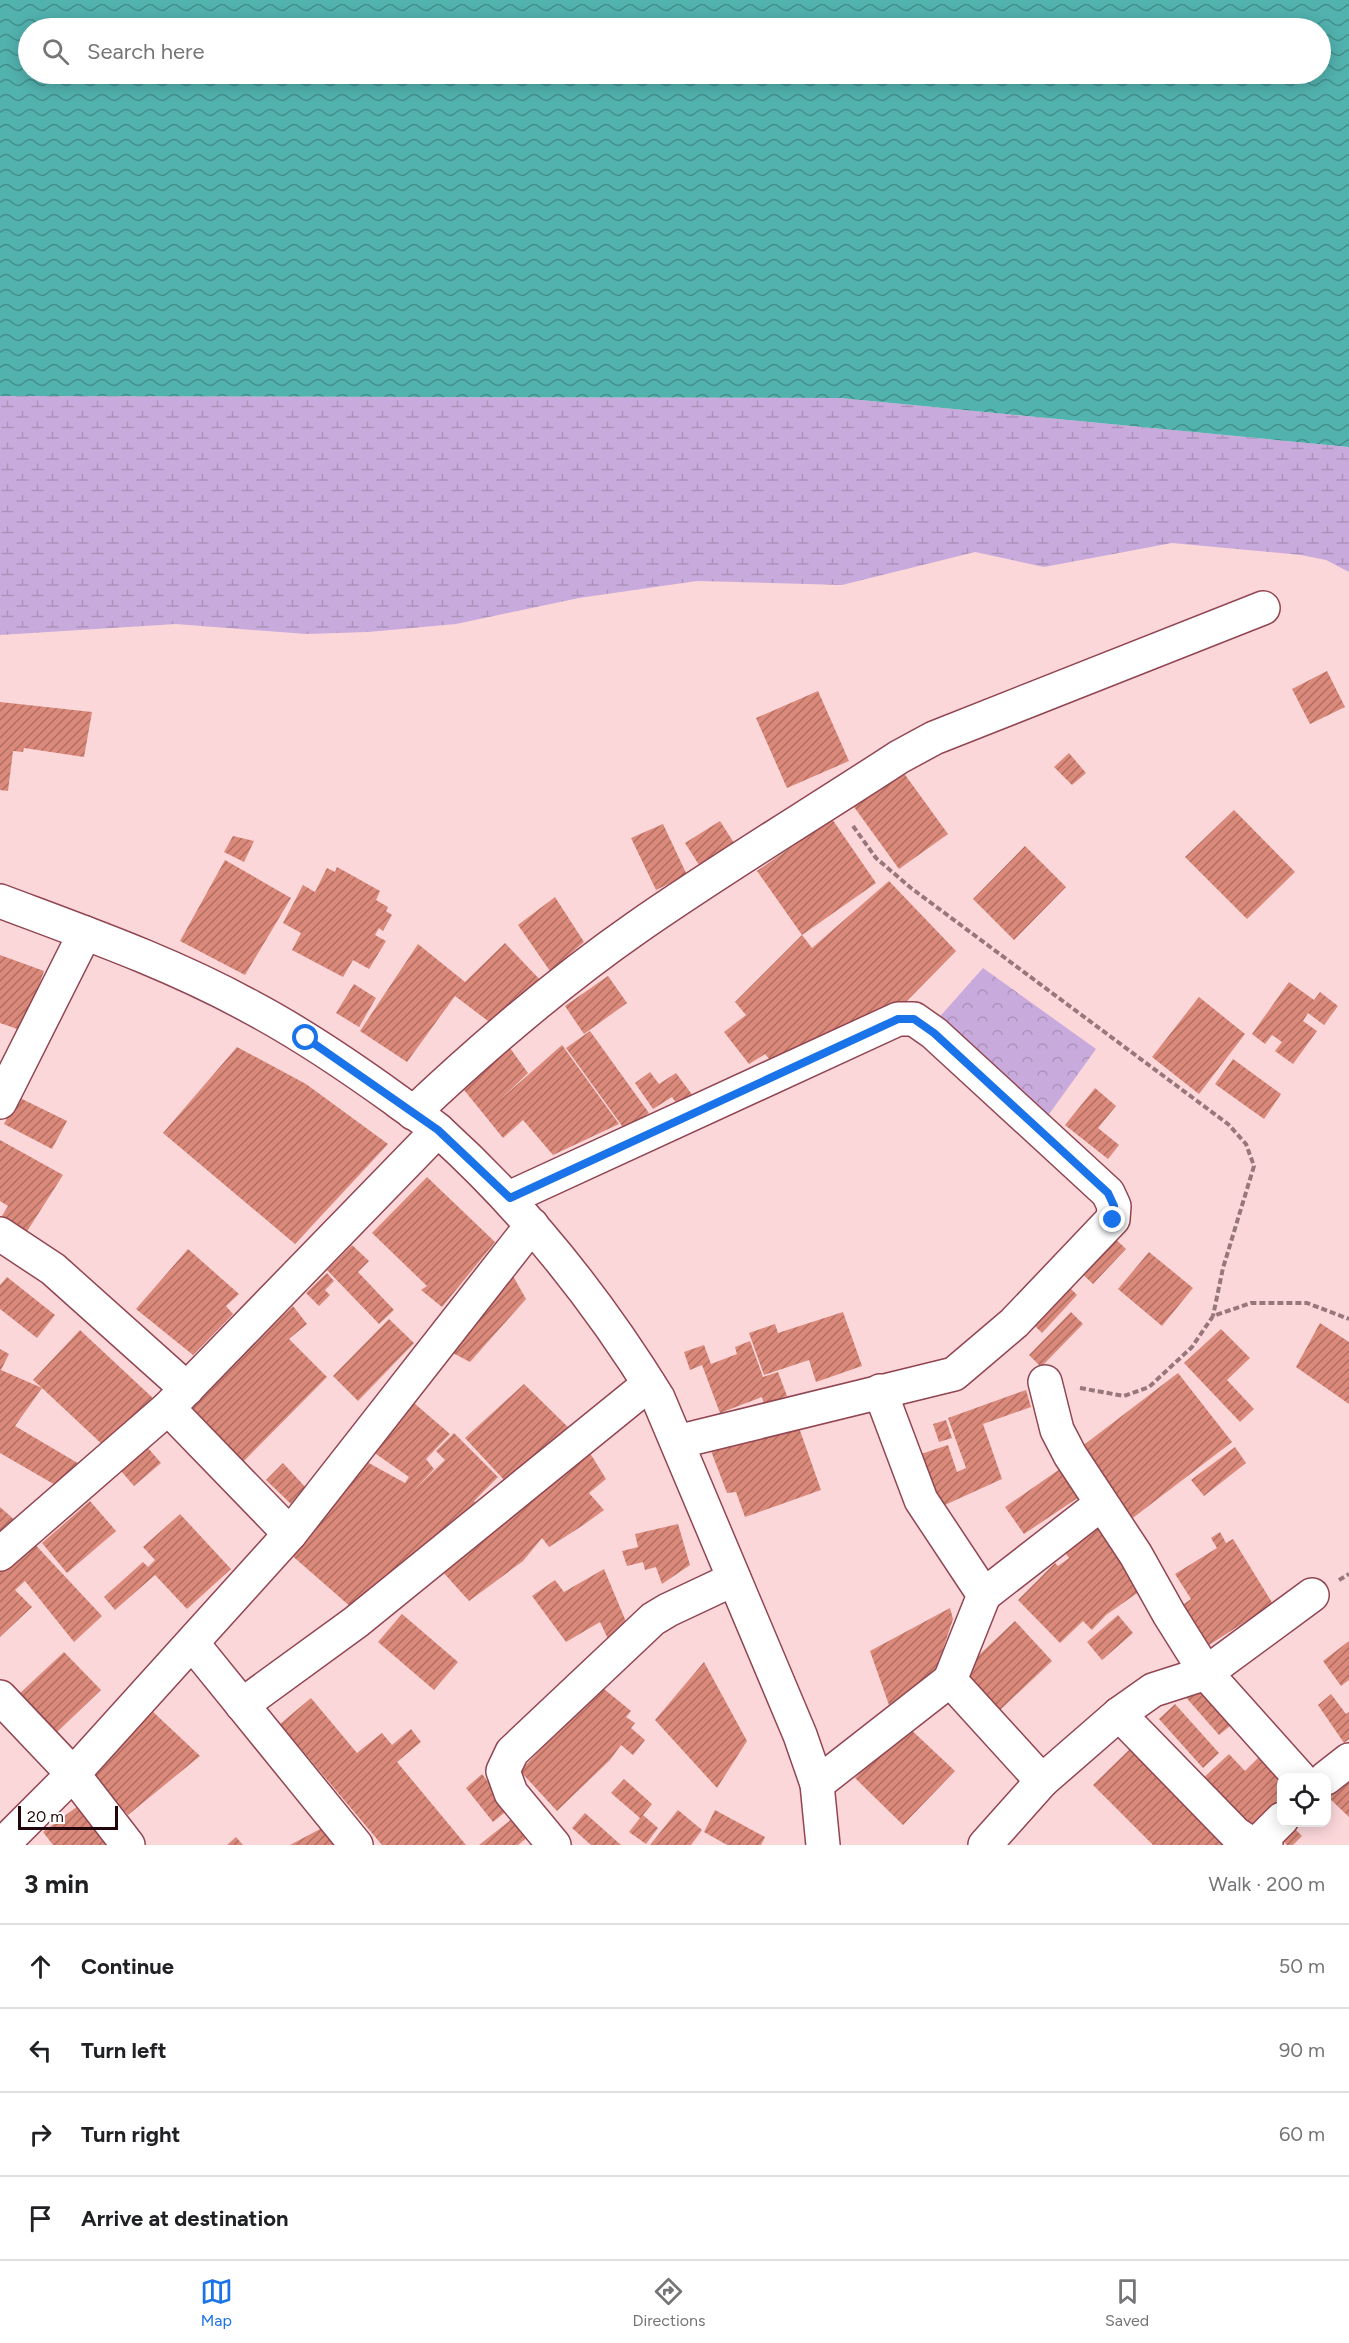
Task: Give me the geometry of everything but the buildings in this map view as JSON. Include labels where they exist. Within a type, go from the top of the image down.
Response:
[{"type":"street","points":[[0,1554],[177,1399],[425,1121],[454,1075],[554,990],[627,935],[899,757],[934,738],[1263,608]]},
{"type":"street","points":[[0,901],[175,969],[249,1006],[315,1044],[425,1121],[510,1198],[575,1278],[626,1347],[649,1384],[677,1442],[800,1735],[817,1784],[823,1845]]},
{"type":"street","points":[[0,1102],[85,933]]},
{"type":"street","points":[[510,1198],[898,1019],[914,1019],[934,1033],[1108,1193],[1114,1206],[1113,1220],[1014,1323],[954,1374],[677,1442]]},
{"type":"street","points":[[2,1845],[73,1773],[290,1534],[532,1225]]},
{"type":"street","points":[[0,1234],[53,1269],[177,1399],[290,1534]]},
{"type":"street","points":[[1045,1382],[1057,1430],[1070,1455],[1136,1555],[1206,1673],[1296,1773]]},
{"type":"street","points":[[242,1705],[356,1622],[649,1384]]},
{"type":"street","points":[[880,1391],[921,1500],[984,1595]]},
{"type":"street","points":[[817,1784],[950,1680],[984,1595],[1101,1504]]},
{"type":"street","points":[[554,1845],[511,1793],[503,1771],[512,1752],[653,1619],[734,1580]]},
{"type":"street","points":[[985,1845],[1042,1781],[1119,1714],[1153,1690],[1206,1673],[1312,1595]]},
{"type":"street","points":[[192,1643],[356,1845]]},
{"type":"street","points":[[950,1680],[1042,1781]]},
{"type":"street","points":[[0,1697],[73,1773],[128,1845]]},
{"type":"street","points":[[1119,1714],[1236,1834],[1250,1843],[1269,1835]]},
{"type":"street","points":[[1331,1774],[1349,1760]]},
{"type":"path","points":[[834,799],[876,858],[910,888],[1228,1124],[1246,1144],[1254,1166],[1223,1268],[1213,1316],[1192,1347],[1149,1387],[1124,1396],[1045,1382]]},
{"type":"path","points":[[1213,1316],[1251,1303],[1287,1302],[1307,1303],[1349,1319]]},
{"type":"green space","points":[[0,396],[840,398],[1349,447],[1349,572],[1326,560],[1301,555],[1172,543],[1044,567],[975,552],[842,585],[697,581],[579,598],[456,624],[368,632],[306,634],[176,624],[0,635]]},
{"type":"green space","points":[[983,968],[1096,1049],[1047,1117],[935,1022]]},
{"type":"water","points":[[0,0],[1349,0],[1349,447],[840,398],[0,396]]},
{"type":"route","points":[[306,1038],[438,1130],[510,1198],[898,1019],[914,1019],[934,1033],[1108,1193],[1114,1206],[1113,1220]]}]
